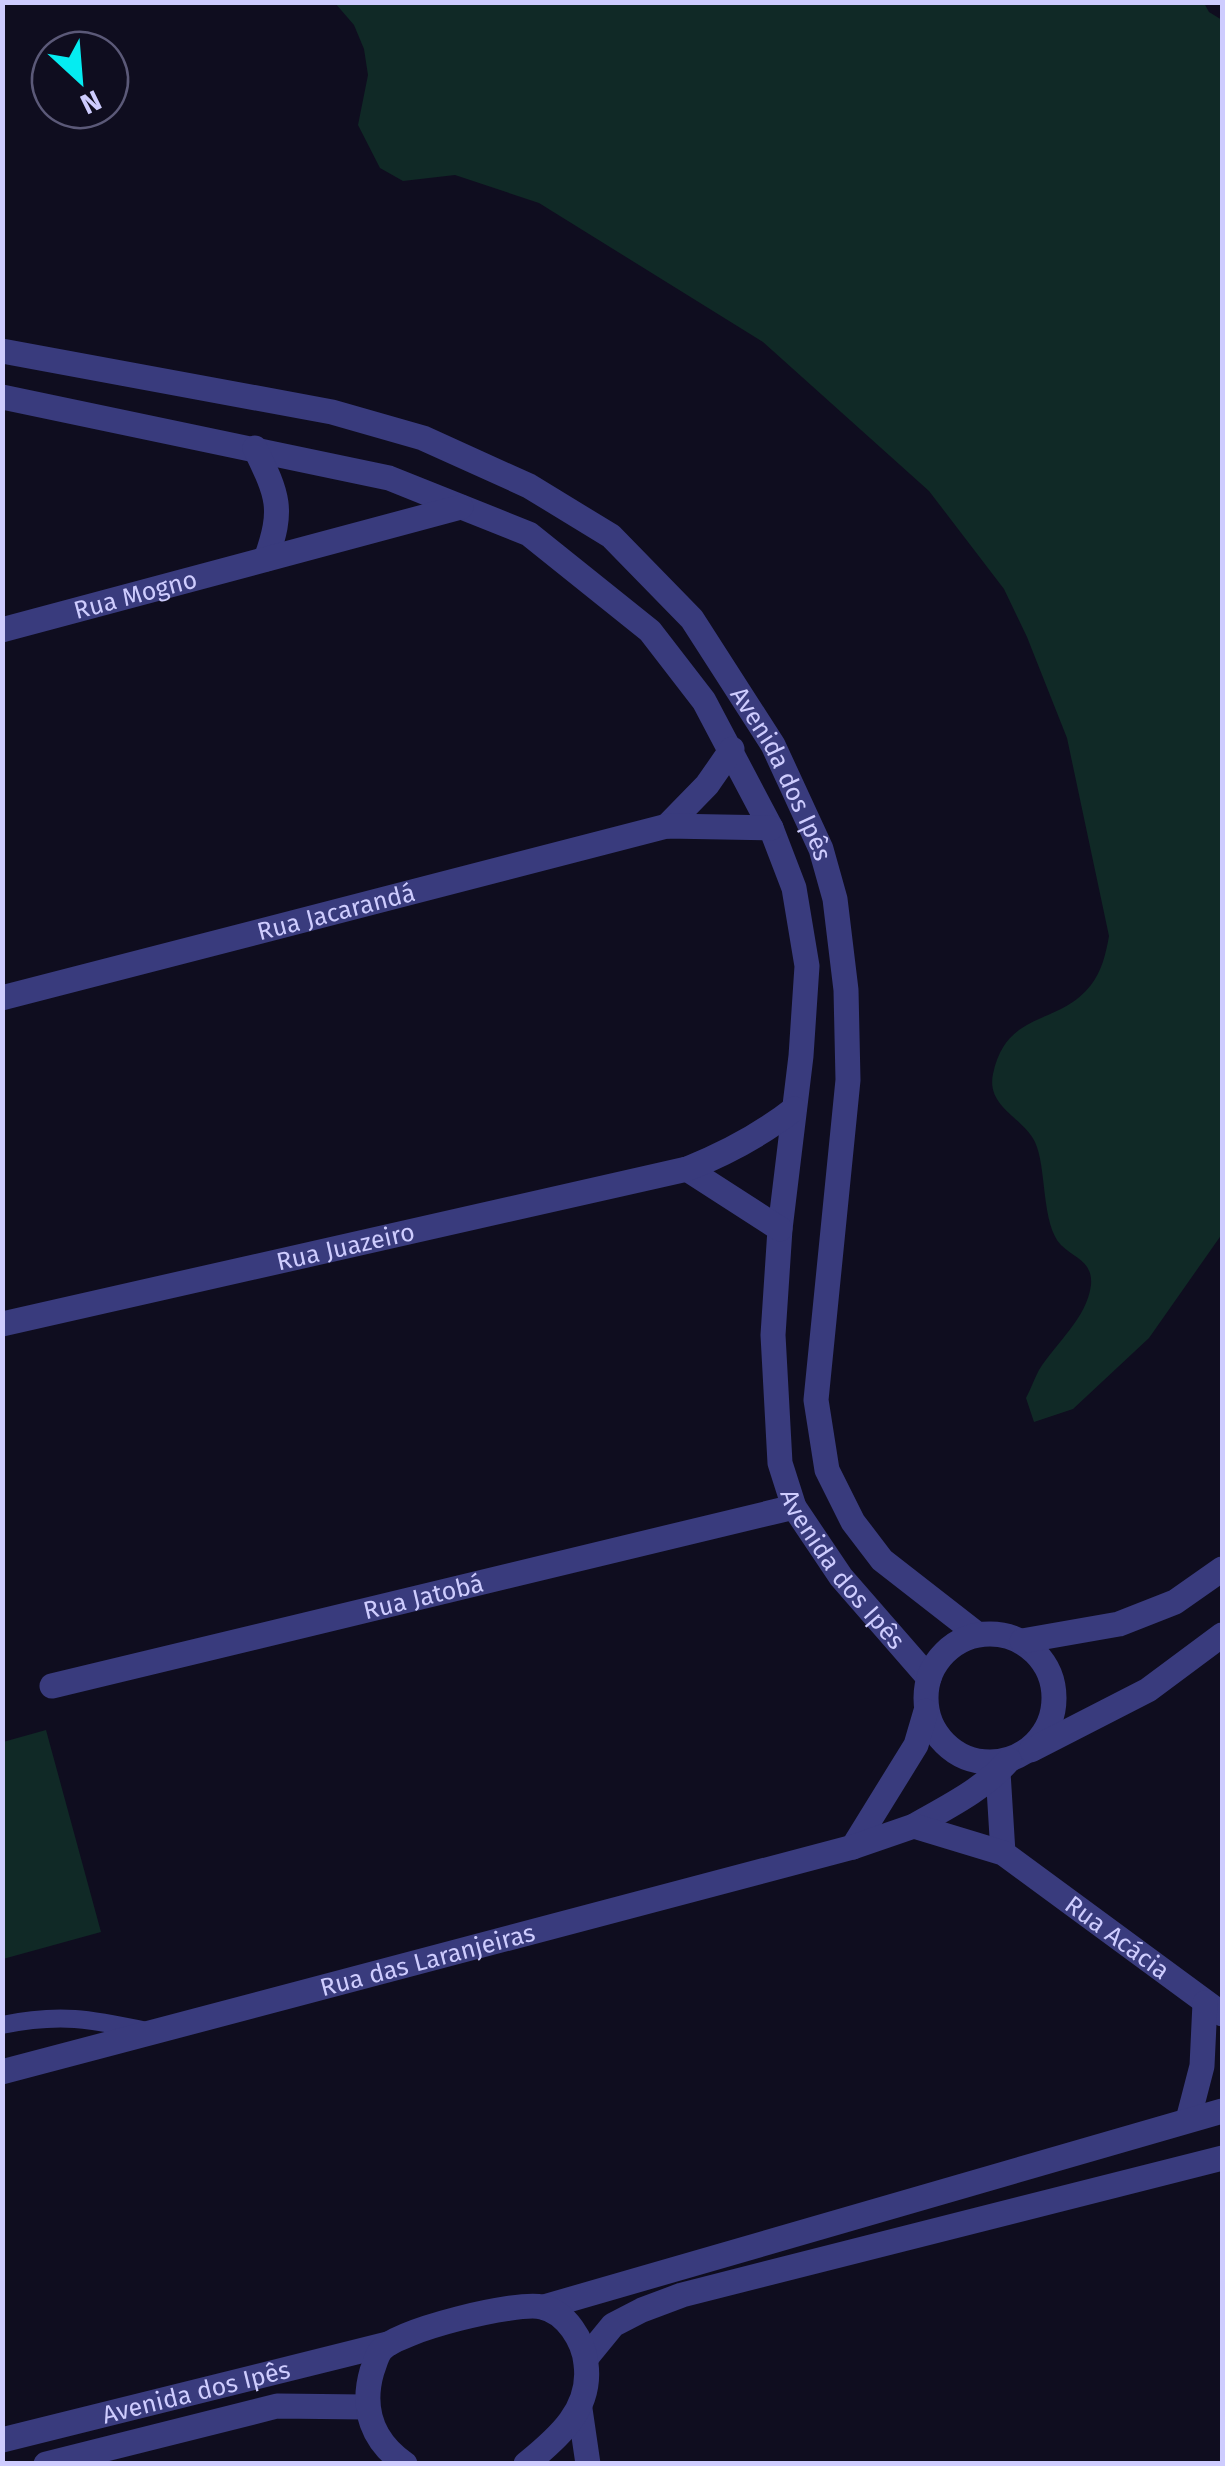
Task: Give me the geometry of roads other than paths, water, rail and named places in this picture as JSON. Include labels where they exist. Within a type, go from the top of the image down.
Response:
[{"type":"street","name":"Avenida dos Ipês","points":[[2,352],[332,412],[423,438],[529,486],[611,536],[692,619],[774,745],[821,849],[836,900],[846,990],[848,1080],[816,1400],[827,1470],[853,1522],[882,1560],[977,1634]]},
{"type":"street","name":"Avenida dos Ipês","points":[[2,397],[389,478],[529,534],[650,631],[704,701],[772,828],[794,888],[807,966],[773,1335],[780,1463],[794,1507],[841,1577],[928,1678]]},
{"type":"street","points":[[255,448],[276,492],[278,527],[266,559]]},
{"type":"street","name":"Rua Mogno","points":[[2,630],[461,507]]},
{"type":"street","points":[[668,826],[708,785],[732,749]]},
{"type":"street","name":"Rua Jacarandá","points":[[2,998],[668,826],[772,828]]},
{"type":"street","name":"Rua Juazeiro","points":[[2,1324],[687,1169],[741,1145],[794,1109]]},
{"type":"street","points":[[687,1169],[780,1229]]},
{"type":"street","name":"Rua Jatobá","points":[[52,1686],[794,1507]]},
{"type":"street","points":[[1022,1641],[1119,1624],[1175,1602],[1222,1569]]},
{"type":"street","points":[[854,1847],[916,1745],[926,1711],[928,1678],[939,1658],[956,1643],[977,1634],[1000,1634],[1022,1641],[1045,1664],[1056,1695],[1048,1726],[1011,1761],[1003,1853],[914,1826]]},
{"type":"street","points":[[926,1711],[937,1736],[957,1754],[982,1762],[1011,1761],[1148,1690],[1222,1635]]},
{"type":"street","name":"Rua das Laranjeiras","points":[[2,2072],[854,1847],[914,1826],[965,1797],[1011,1761]]},
{"type":"street","name":"Rua Acácia","points":[[1003,1853],[1214,2009]]},
{"type":"street","points":[[1188,2120],[1214,2009]]},
{"type":"street","name":"Avenida dos Ipês","points":[[2,2440],[388,2344],[420,2330],[485,2313],[514,2306],[544,2307],[1222,2111]]},
{"type":"street","points":[[586,2358],[614,2325],[682,2295],[1222,2158]]},
{"type":"street","points":[[526,2464],[564,2430],[580,2409],[588,2379],[586,2358],[567,2322],[544,2307]]},
{"type":"street","points":[[388,2344],[378,2353],[366,2407],[384,2446],[406,2464]]},
{"type":"street","name":"Avenida dos Ipês","points":[[46,2464],[276,2406],[366,2407]]},
{"type":"street","points":[[580,2409],[588,2464]]},
{"type":"lane","points":[[2,2026],[44,2016],[95,2020],[152,2032]]}]
